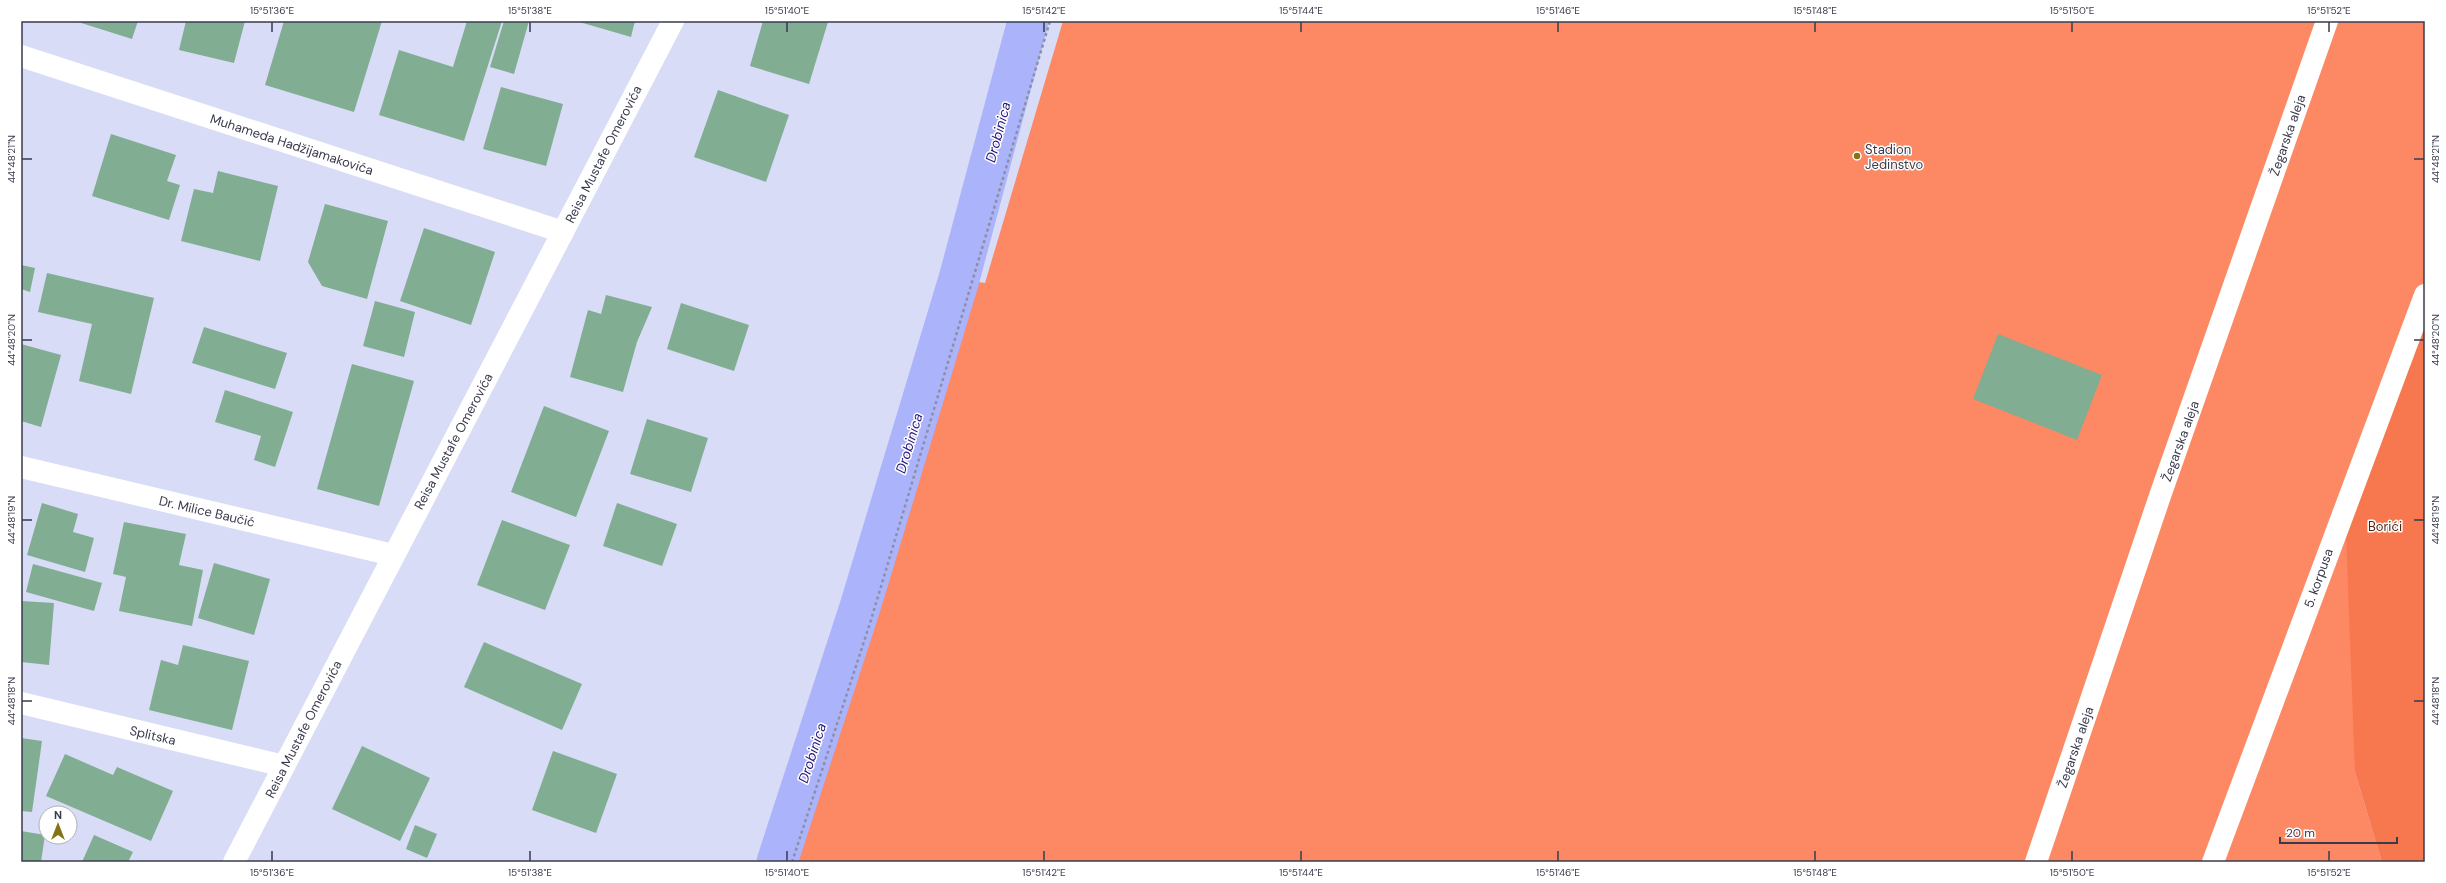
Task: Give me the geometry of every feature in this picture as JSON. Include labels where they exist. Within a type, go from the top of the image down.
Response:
[{"type":"street","name":"Reisa Mustafe Omerovića","points":[[234,862],[673,21]]},
{"type":"street","name":"Žegarska aleja","points":[[2036,862],[2158,500],[2327,21]]},
{"type":"street","name":"Muhameda Hadžijamakovića","points":[[21,56],[563,232]]},
{"type":"street","name":"5. korpusa","points":[[2213,862],[2425,295]]},
{"type":"street","name":"Dr. Milice Baučić","points":[[21,467],[393,555]]},
{"type":"street","name":"Splitska","points":[[21,704],[284,766]]},
{"type":"path","points":[[792,862],[871,620],[1050,21]]},
{"type":"green space","points":[[1063,21],[2425,21],[2425,295],[2355,772],[2382,862],[777,862],[860,607],[959,279],[985,283]]},
{"type":"green space","name":"Borići","points":[[2425,295],[2425,862],[2382,862],[2355,772],[2345,507]]},
{"type":"building","points":[[75,21],[138,21],[132,39]]},
{"type":"building","points":[[186,21],[245,21],[234,63],[179,50]]},
{"type":"building","points":[[284,21],[382,21],[354,112],[265,85]]},
{"type":"building","points":[[467,21],[502,21],[464,141],[379,115],[399,50],[453,67]]},
{"type":"building","points":[[504,21],[529,21],[514,74],[490,67]]},
{"type":"building","points":[[576,21],[635,21],[631,37]]},
{"type":"building","points":[[763,21],[828,22],[809,84],[750,66]]},
{"type":"building","points":[[501,87],[563,104],[546,166],[483,149]]},
{"type":"building","points":[[718,90],[789,115],[766,182],[694,157]]},
{"type":"building","points":[[111,134],[176,155],[167,181],[180,185],[169,220],[92,196]]},
{"type":"building","points":[[218,171],[278,186],[260,261],[181,241],[194,189],[213,193]]},
{"type":"building","points":[[325,204],[388,221],[367,299],[322,286],[308,262]]},
{"type":"building","points":[[424,228],[495,252],[471,325],[400,301]]},
{"type":"building","points":[[21,265],[35,268],[30,292],[21,289]]},
{"type":"building","points":[[47,273],[154,298],[131,394],[79,381],[92,324],[38,312]]},
{"type":"building","points":[[606,295],[652,307],[637,342],[623,392],[570,377],[588,310],[601,314]]},
{"type":"building","points":[[375,301],[415,312],[404,357],[363,346]]},
{"type":"building","points":[[681,303],[749,325],[734,371],[667,349]]},
{"type":"building","points":[[204,327],[287,353],[275,389],[192,363]]},
{"type":"building","points":[[1998,334],[2102,375],[2077,440],[1973,399]]},
{"type":"building","points":[[21,344],[61,355],[41,427],[21,421]]},
{"type":"building","points":[[352,364],[414,381],[379,506],[317,489]]},
{"type":"building","points":[[225,390],[293,412],[275,467],[254,460],[261,436],[215,422]]},
{"type":"building","points":[[544,406],[609,431],[576,517],[511,492]]},
{"type":"building","points":[[647,419],[708,438],[691,492],[630,474]]},
{"type":"building","points":[[42,503],[78,514],[73,532],[94,538],[85,572],[27,555]]},
{"type":"building","points":[[617,503],[677,524],[662,566],[603,546]]},
{"type":"building","points":[[502,520],[570,545],[545,610],[477,585]]},
{"type":"building","points":[[124,522],[186,534],[179,565],[203,570],[192,626],[119,611],[126,577],[113,574]]},
{"type":"building","points":[[214,563],[270,579],[254,635],[198,618]]},
{"type":"building","points":[[33,564],[102,583],[94,611],[26,592]]},
{"type":"building","points":[[21,601],[54,603],[49,665],[21,662]]},
{"type":"building","points":[[484,642],[582,684],[562,730],[464,687]]},
{"type":"building","points":[[183,645],[249,661],[232,730],[149,710],[161,660],[178,665]]},
{"type":"building","points":[[21,738],[42,741],[32,812],[21,811]]},
{"type":"building","points":[[362,746],[430,778],[400,841],[332,809]]},
{"type":"building","points":[[553,751],[617,774],[596,833],[532,810]]},
{"type":"building","points":[[65,754],[113,775],[117,767],[173,791],[151,841],[78,810],[78,805],[67,805],[46,796]]},
{"type":"building","points":[[415,825],[437,834],[427,858],[406,849]]},
{"type":"building","points":[[21,831],[38,834],[38,845],[44,845],[41,862],[21,862]]},
{"type":"building","points":[[94,835],[133,852],[128,862],[82,862]]},
{"type":"waterway","name":"Drobinica","points":[[777,862],[860,607],[959,279],[1028,21]]},
{"type":"place","name":"Stadion Jedinstvo","points":[[1857,156]]}]
